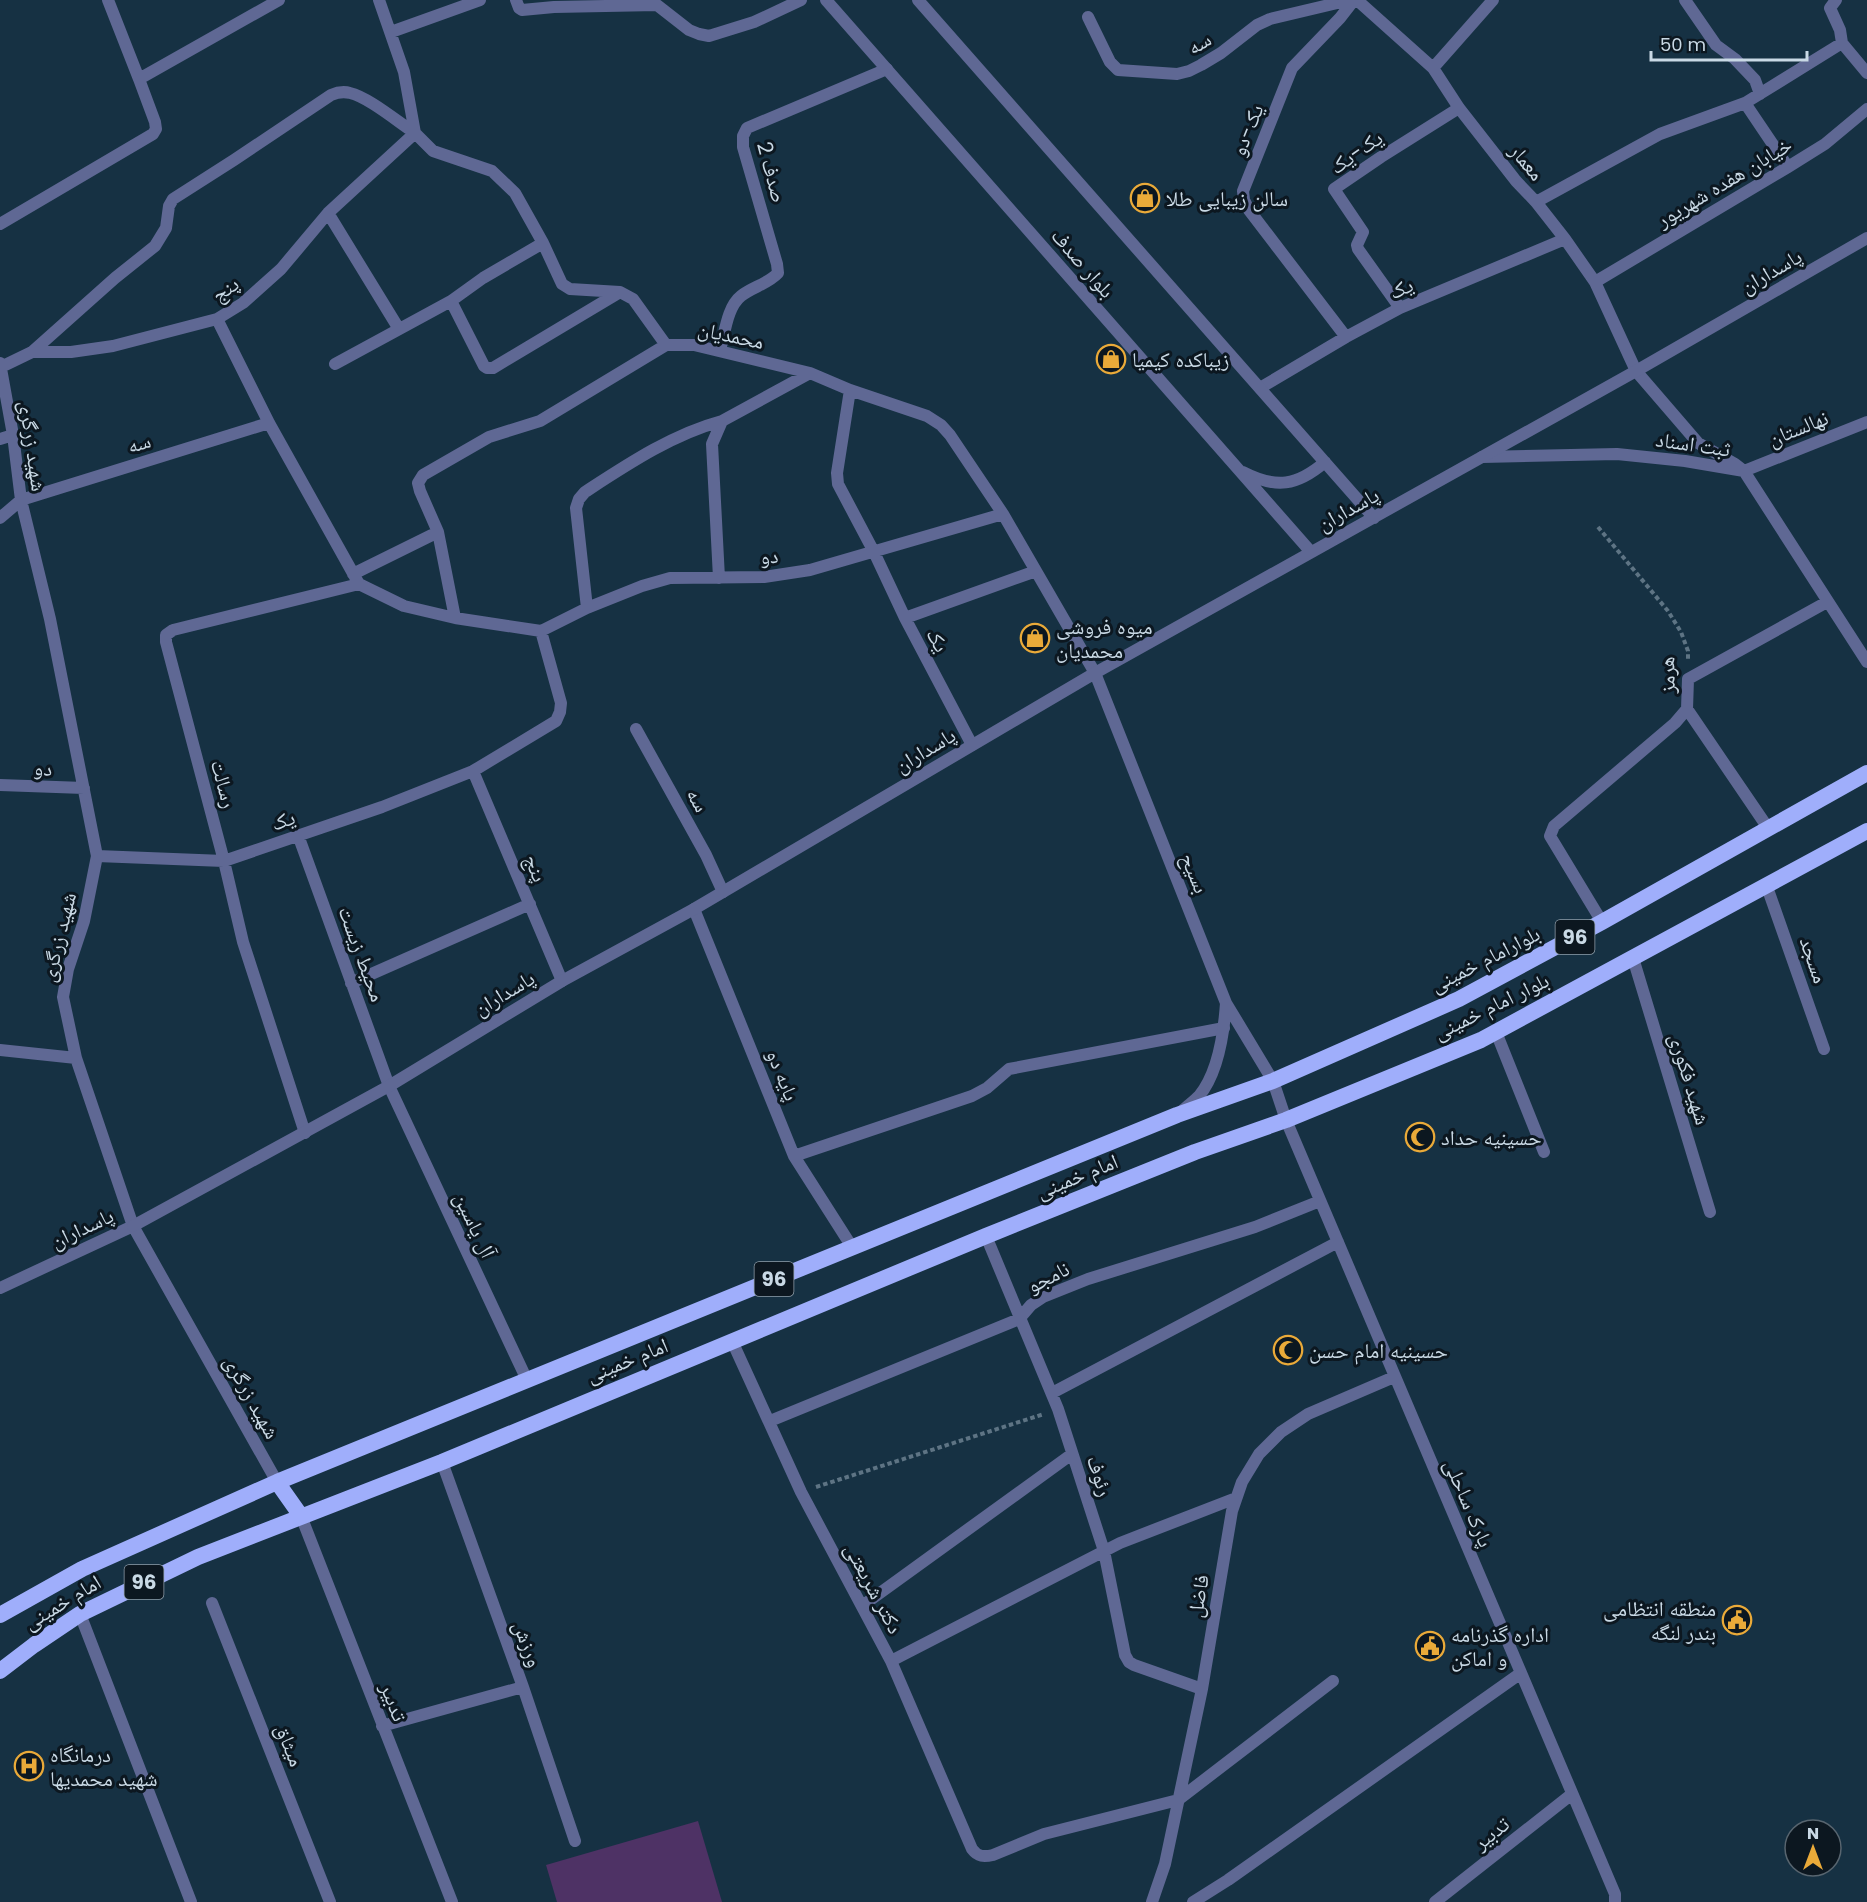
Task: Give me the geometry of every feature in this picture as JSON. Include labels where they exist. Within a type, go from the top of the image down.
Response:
[{"type":"highway","name":"بلوارامام خمینی","points":[[1273,1081],[1460,999],[1867,773]]},
{"type":"highway","name":"بلوار امام خمینی","points":[[1286,1120],[1481,1040],[1867,831]]},
{"type":"highway","name":"امام خمینی","points":[[0,1615],[82,1569],[277,1482],[1177,1115],[1273,1081]]},
{"type":"highway","name":"امام خمینی","points":[[0,1671],[80,1614],[198,1557],[441,1462],[986,1236],[1196,1152],[1286,1120]]},
{"type":"highway","points":[[277,1482],[301,1516]]},
{"type":"street","points":[[0,224],[153,134],[156,129],[108,0]]},
{"type":"street","points":[[138,79],[279,0]]},
{"type":"street","points":[[380,0],[404,72],[415,133]]},
{"type":"street","points":[[391,32],[480,0]]},
{"type":"street","points":[[516,0],[522,10],[554,7],[657,5],[689,30],[709,36],[754,22],[801,0]]},
{"type":"street","name":"بلوار صدف","points":[[826,0],[1311,552]]},
{"type":"street","points":[[918,0],[1374,518]]},
{"type":"street","name":"سه","points":[[1088,17],[1110,62],[1118,70],[1177,74],[1201,65],[1221,53],[1257,25],[1270,19],[1354,0]]},
{"type":"street","name":"معمار","points":[[1354,0],[1433,68],[1459,108],[1516,182],[1536,202],[1565,239],[1595,282],[1636,371],[1698,443],[1744,471]]},
{"type":"street","name":"یک-دو","points":[[1347,337],[1249,210],[1243,191],[1292,68],[1354,0]]},
{"type":"street","points":[[1433,68],[1493,0]]},
{"type":"street","points":[[1684,0],[1716,45],[1735,59],[1755,80],[1760,94]]},
{"type":"street","points":[[1836,0],[1830,8],[1840,30],[1842,43],[1867,73]]},
{"type":"street","points":[[1536,202],[1660,134],[1744,103],[1842,43]]},
{"type":"street","name":"صدف 2","points":[[720,350],[732,305],[741,296],[778,273],[743,147],[743,136],[747,128],[886,69]]},
{"type":"street","points":[[32,352],[115,278],[155,246],[166,228],[170,206],[174,199],[331,95],[340,92],[361,98],[415,133],[433,151],[492,171],[516,194],[562,284],[570,289],[620,292]]},
{"type":"street","points":[[1744,103],[1788,167]]},
{"type":"street","name":"یک-یک","points":[[1400,308],[1358,249],[1357,245],[1363,232],[1334,189],[1459,108]]},
{"type":"street","name":"خیابان هفده شهریور","points":[[1595,282],[1825,144],[1867,109]]},
{"type":"street","name":"پنج","points":[[0,365],[32,352],[71,352],[112,346],[217,320],[243,303],[281,269],[328,213],[415,133]]},
{"type":"street","points":[[328,213],[399,329]]},
{"type":"street","name":"پاسداران","points":[[0,1288],[133,1226],[389,1086],[562,981],[694,909],[1095,672],[1482,458],[1867,238]]},
{"type":"street","name":"یک","points":[[1260,388],[1400,308],[1565,239]]},
{"type":"street","points":[[335,364],[451,301],[483,278],[543,243]]},
{"type":"street","points":[[451,301],[484,366],[493,368],[620,292]]},
{"type":"street","name":"محمدیان","points":[[620,292],[633,300],[666,345],[694,345],[720,350],[810,374],[927,417],[941,425],[1003,513],[1095,672]]},
{"type":"street","points":[[217,320],[269,423],[356,579],[404,606],[455,618],[541,631],[561,703],[556,721],[473,771]]},
{"type":"street","points":[[455,618],[438,532],[418,483],[423,475],[489,437],[540,421],[666,345]]},
{"type":"street","name":"شهید زرگری","points":[[0,365],[13,435],[21,500],[50,619],[97,856],[84,921],[68,969],[63,997],[76,1058],[133,1226],[277,1482]]},
{"type":"street","points":[[587,608],[576,508],[585,492],[648,453],[696,430],[722,421],[810,374]]},
{"type":"street","name":"یک","points":[[850,390],[837,473],[838,484],[874,552],[904,618],[972,745]]},
{"type":"street","points":[[719,578],[712,444],[722,421]]},
{"type":"street","name":"نهالستان","points":[[1744,471],[1867,422]]},
{"type":"street","name":"سه","points":[[21,500],[269,423]]},
{"type":"street","points":[[0,439],[13,435]]},
{"type":"street","name":"ثبت اسناد","points":[[1482,458],[1617,454],[1685,461],[1744,471],[1867,662]]},
{"type":"street","points":[[1239,471],[1264,481],[1285,483],[1311,474],[1324,462]]},
{"type":"street","points":[[0,518],[21,500]]},
{"type":"street","name":"دو","points":[[541,631],[587,608],[642,586],[670,578],[764,577],[810,570],[1003,513]]},
{"type":"street","points":[[356,579],[438,532]]},
{"type":"street","points":[[904,618],[1036,571]]},
{"type":"street","name":"رسالت","points":[[305,1133],[243,942],[166,635],[172,630],[356,579]]},
{"type":"street","points":[[1688,679],[1827,602]]},
{"type":"street","name":"بسیح","points":[[1095,672],[1226,1003],[1273,1081],[1286,1120]]},
{"type":"street","name":"هرمز","points":[[1688,679],[1687,709],[1768,828]]},
{"type":"street","points":[[1602,922],[1550,836],[1554,826],[1675,723],[1687,709]]},
{"type":"street","name":"سه","points":[[636,729],[706,855],[723,892]]},
{"type":"street","name":"یک","points":[[97,856],[224,861],[382,807],[473,771]]},
{"type":"street","name":"پنج","points":[[473,771],[562,981]]},
{"type":"street","name":"دو","points":[[0,785],[84,789]]},
{"type":"street","name":"محیط زیست","points":[[298,835],[389,1086]]},
{"type":"street","name":"مسجد","points":[[1767,885],[1824,1049]]},
{"type":"street","points":[[351,983],[530,904]]},
{"type":"street","name":"پایه دو","points":[[694,909],[794,1156],[852,1247]]},
{"type":"street","name":"شهید فکوری","points":[[1633,958],[1710,1212]]},
{"type":"street","points":[[1177,1115],[1200,1095],[1215,1066],[1224,1028],[1226,1003]]},
{"type":"street","points":[[794,1156],[972,1096],[987,1088],[1010,1069],[1224,1028]]},
{"type":"street","points":[[1496,1032],[1544,1152]]},
{"type":"street","points":[[0,1050],[76,1058]]},
{"type":"street","name":"آل یاسین","points":[[389,1086],[527,1380]]},
{"type":"street","name":"پارک ساحلی","points":[[1286,1120],[1572,1794],[1614,1894],[1615,1902]]},
{"type":"street","name":"نامجو","points":[[770,1421],[1019,1319],[1031,1305],[1044,1297],[1088,1278],[1255,1227],[1320,1201]]},
{"type":"street","name":"رئوف","points":[[986,1236],[1058,1409],[1104,1551],[1125,1655],[1129,1662],[1202,1689]]},
{"type":"street","points":[[1052,1393],[1338,1242]]},
{"type":"street","name":"دکتر شریعتی","points":[[732,1341],[801,1492],[891,1661],[976,1855],[984,1857],[993,1855],[1044,1834],[1178,1800]]},
{"type":"street","name":"فاضل","points":[[1152,1902],[1165,1864],[1202,1689],[1236,1498],[1242,1482],[1259,1454],[1281,1432],[1308,1414],[1394,1377]]},
{"type":"street","points":[[862,1606],[1072,1454]]},
{"type":"street","name":"ورزش","points":[[441,1462],[523,1687],[575,1841]]},
{"type":"street","points":[[891,1661],[1120,1543],[1236,1498]]},
{"type":"street","name":"تدبیر","points":[[301,1516],[452,1902]]},
{"type":"street","name":"میثاق","points":[[213,1603],[330,1902]]},
{"type":"street","points":[[80,1614],[191,1902]]},
{"type":"street","points":[[1193,1902],[1228,1880],[1521,1673]]},
{"type":"street","points":[[1178,1800],[1333,1681]]},
{"type":"street","points":[[382,1726],[523,1687]]},
{"type":"street","name":"تدبیر","points":[[1435,1902],[1572,1794]]},
{"type":"path","name":"هرمز","points":[[1598,527],[1668,611],[1681,632],[1688,651],[1688,679]]},
{"type":"path","points":[[801,1492],[1058,1409]]},
{"type":"shaded area","points":[[698,1821],[722,1902],[557,1902],[546,1865]]},
{"type":"place","name":"سالن زیبایی طلا","points":[[1145,198]]},
{"type":"place","name":"زیباکده کیمیا","points":[[1111,359]]},
{"type":"place","name":"میوه فروشی محمدیان","points":[[1035,638]]},
{"type":"place","name":"حسینیه حداد","points":[[1420,1137]]},
{"type":"place","name":"حسینیه امام حسن","points":[[1288,1350]]},
{"type":"place","name":"منطقه انتظامی بندر لنگه","points":[[1737,1620]]},
{"type":"place","name":"اداره گذرنامه و اماکن","points":[[1430,1646]]},
{"type":"place","name":"درمانگاه شهید محمدیها","points":[[29,1766]]}]
